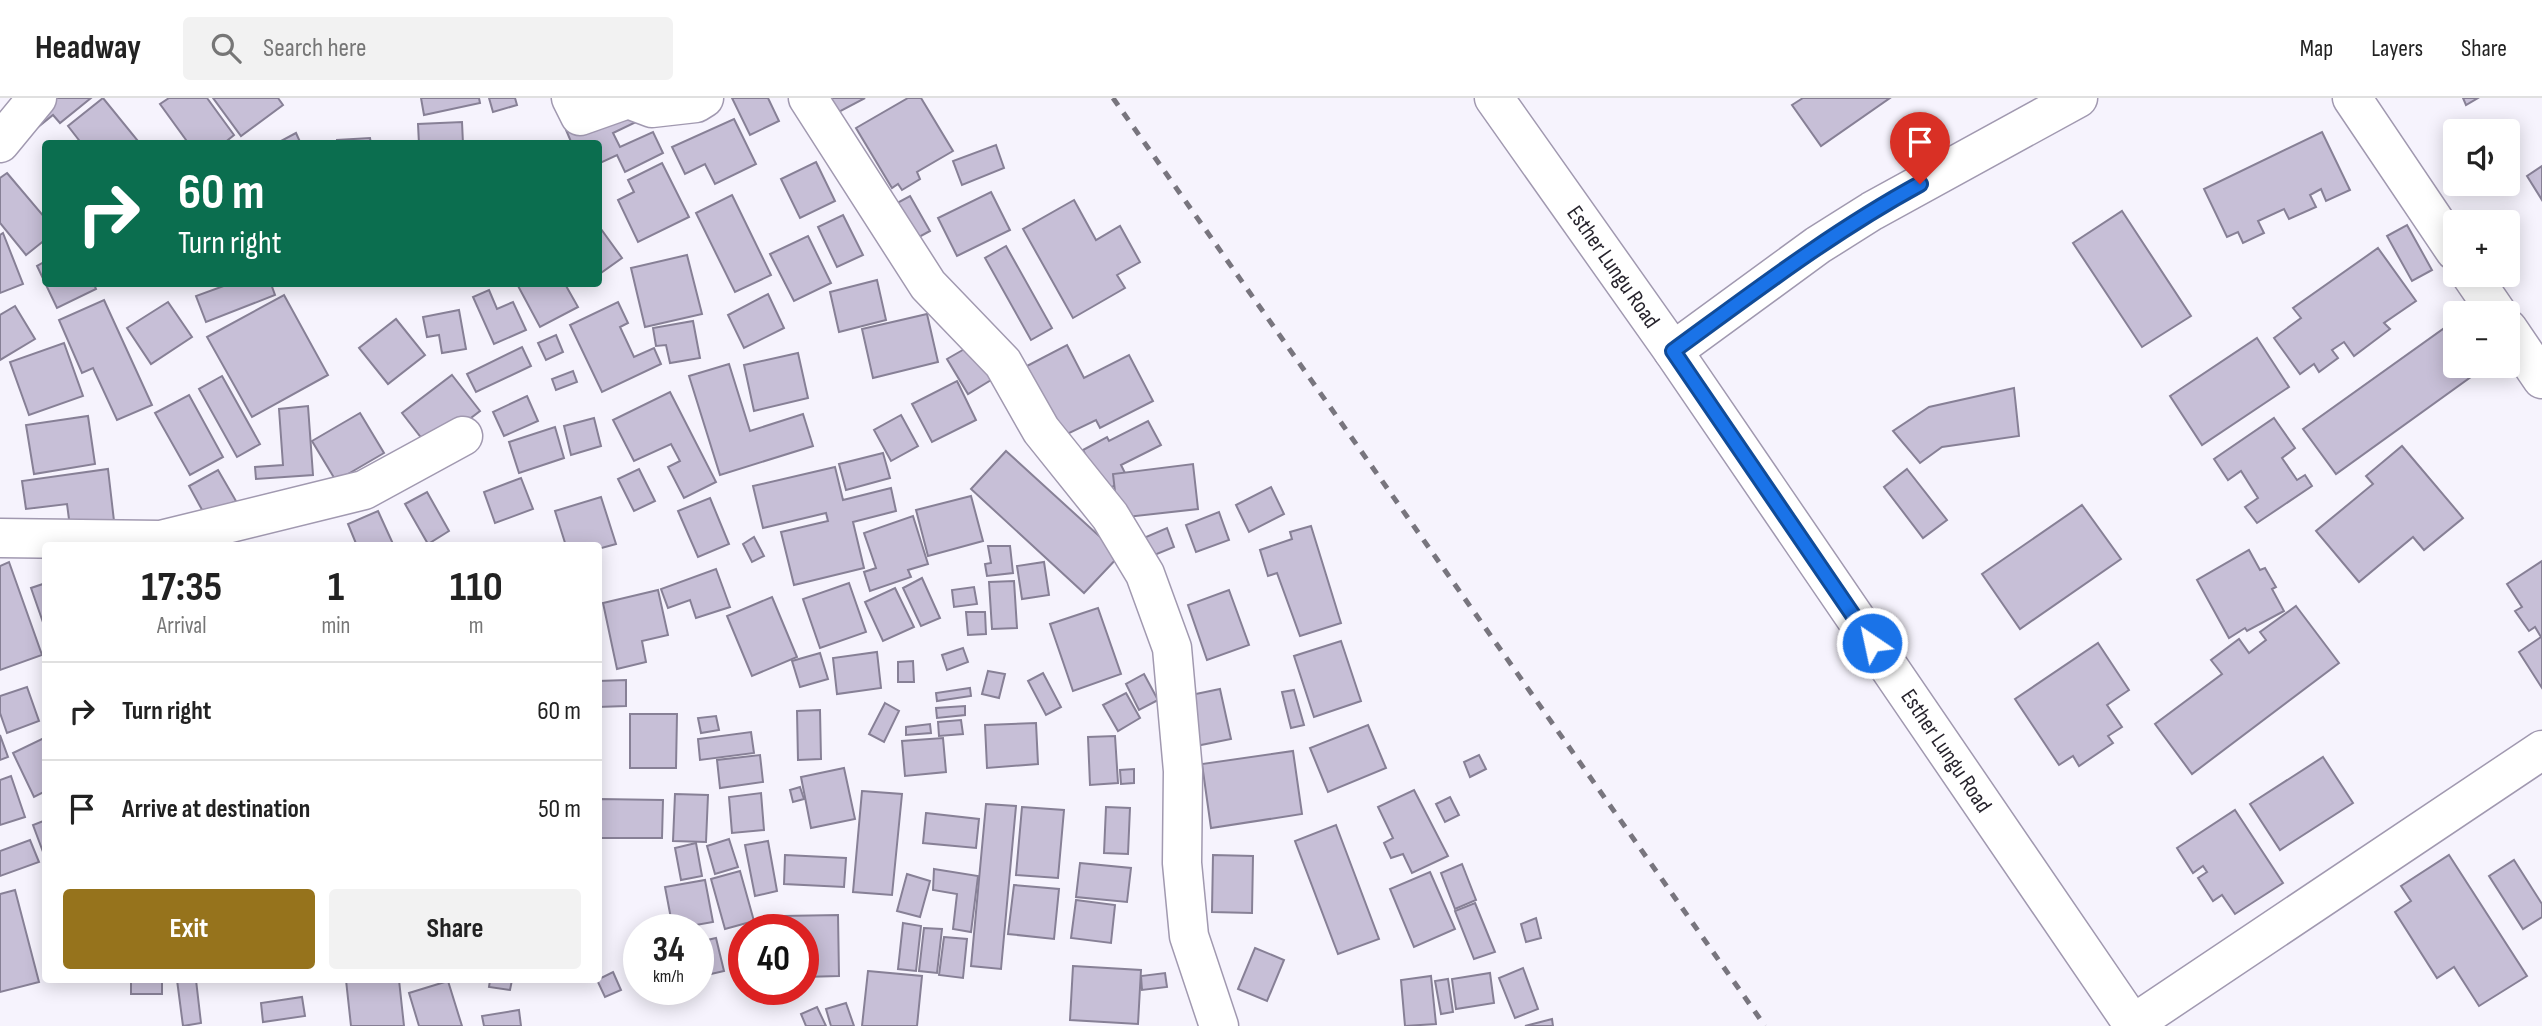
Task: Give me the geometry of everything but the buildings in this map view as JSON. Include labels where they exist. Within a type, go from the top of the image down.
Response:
[{"type":"street","points":[[0,142],[37,98]]},
{"type":"street","points":[[571,98],[580,116],[628,99],[652,108],[696,103],[704,98]]},
{"type":"street","points":[[808,98],[928,285],[1003,363],[1041,430],[1110,516],[1145,574],[1172,648],[1183,771],[1182,863],[1189,936],[1219,1026]]},
{"type":"street","name":"Esther Lungu Road","points":[[1494,98],[1673,351],[2133,1025]]},
{"type":"street","points":[[1673,351],[1818,246],[1872,211],[2078,98]]},
{"type":"street","points":[[2352,98],[2443,233]]},
{"type":"street","points":[[2520,347],[2542,379]]},
{"type":"street","points":[[0,538],[161,540],[364,490],[463,436]]},
{"type":"street","points":[[2133,1025],[2542,750]]},
{"type":"railway","points":[[1113,98],[1765,1026]]},
{"type":"route","points":[[1872,643],[1673,351],[1818,246],[1920,184]]}]
